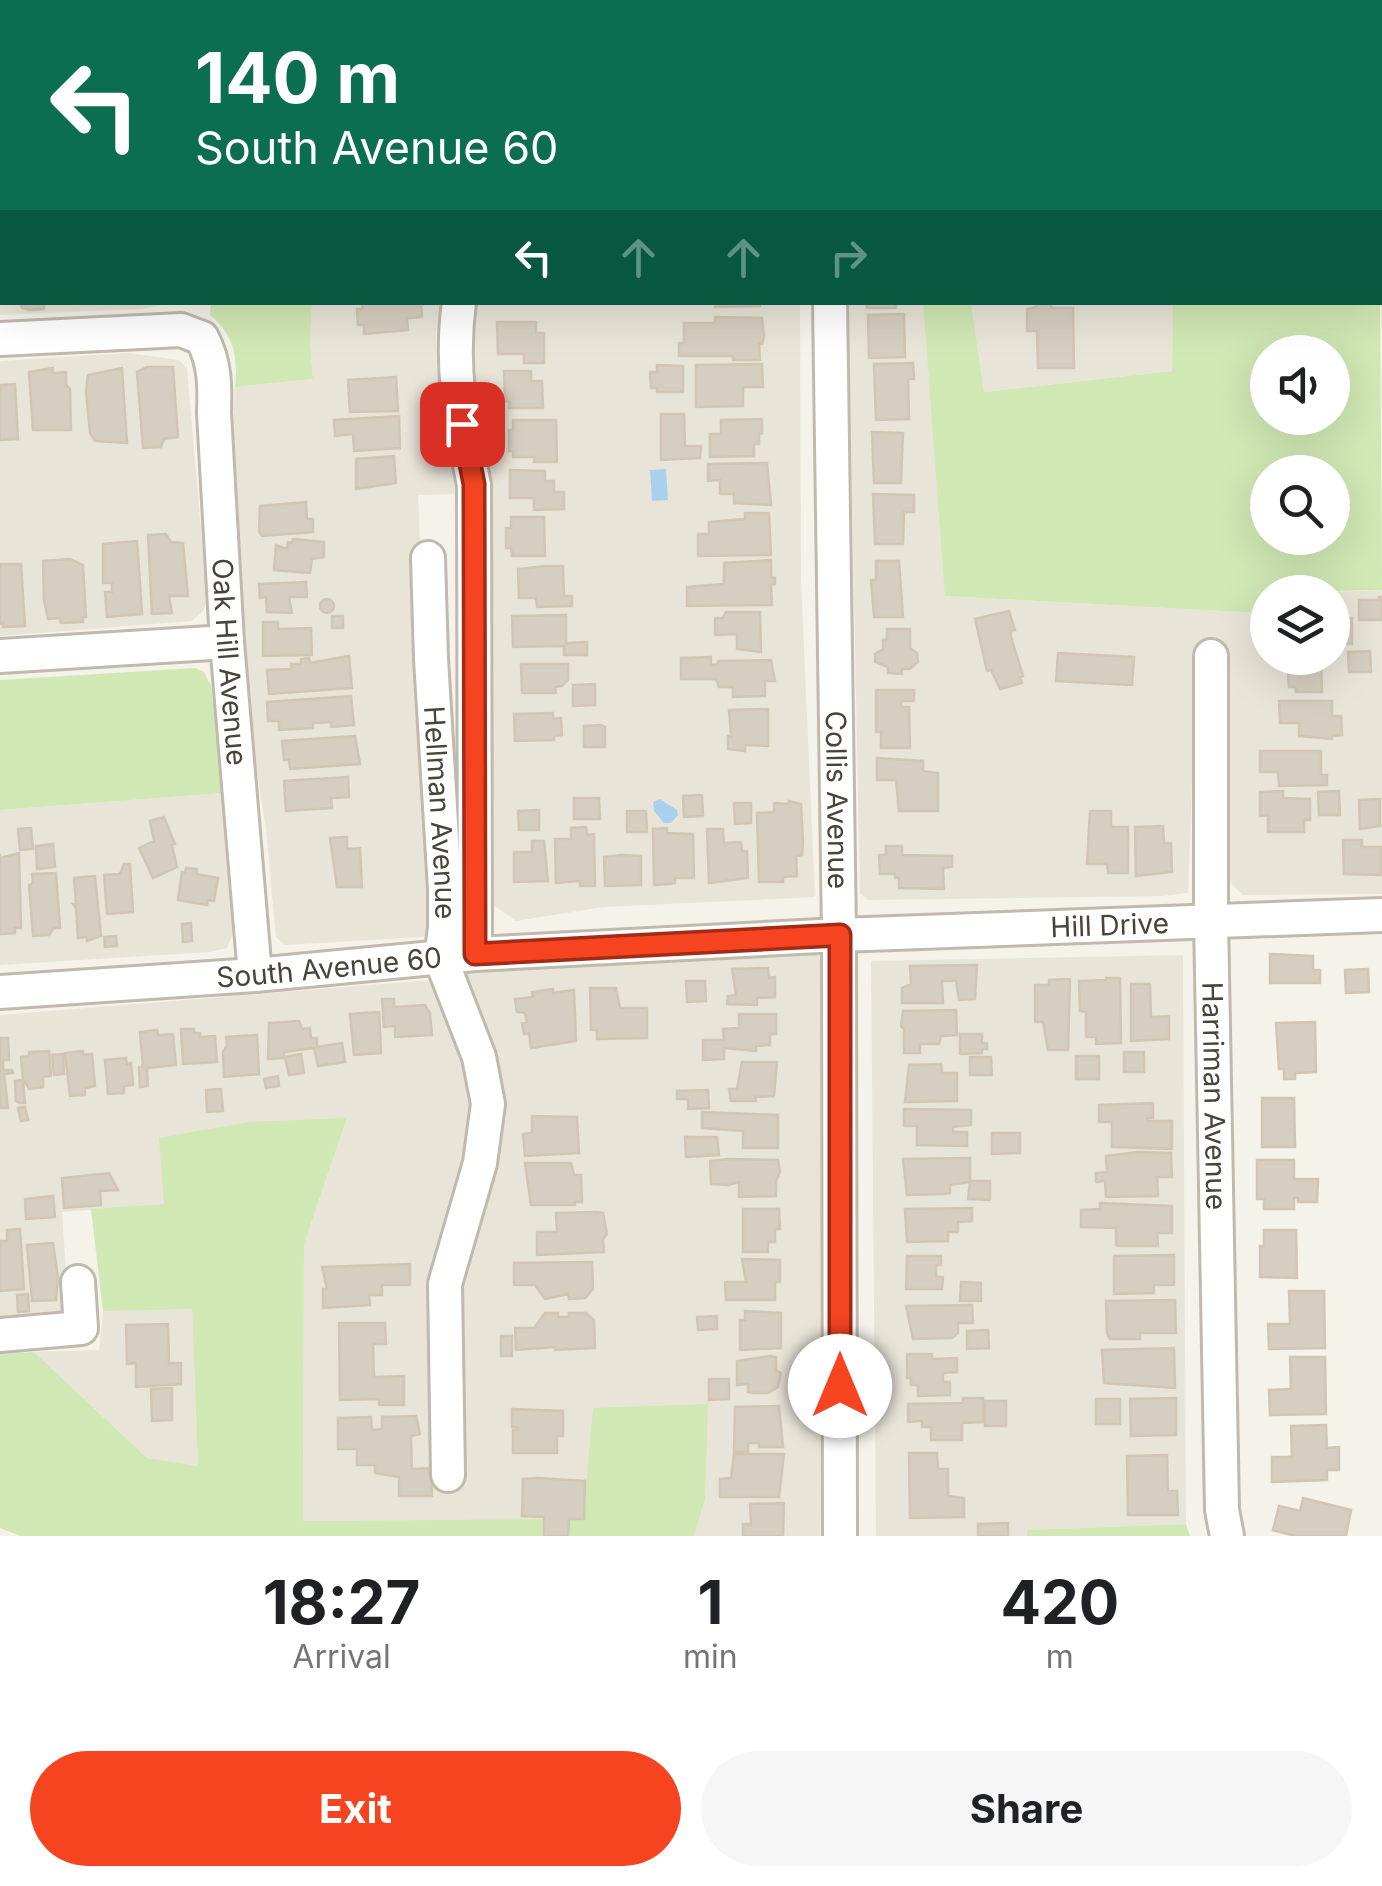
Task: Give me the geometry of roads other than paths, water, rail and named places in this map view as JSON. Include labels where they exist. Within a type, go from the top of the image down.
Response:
[{"type":"street","points":[[459,305],[453,342],[459,412],[474,484],[475,954]]},
{"type":"street","name":"Collis Avenue","points":[[830,305],[840,935],[840,1536]]},
{"type":"street","name":"Oak Hill Avenue","points":[[0,339],[182,330],[202,338],[208,349],[216,378],[214,413],[227,642],[255,975]]},
{"type":"street","name":"Hellman Avenue","points":[[428,558],[430,660],[444,862],[446,928],[441,959],[479,1057],[488,1104],[480,1163],[446,1284],[448,1475]]},
{"type":"street","points":[[0,656],[227,642]]},
{"type":"street","name":"Harriman Avenue","points":[[1211,656],[1211,920],[1222,1510],[1228,1536]]},
{"type":"street","name":"Hill Drive","points":[[840,935],[1382,915]]},
{"type":"street","name":"South Avenue 60","points":[[0,992],[255,975],[475,954],[840,935]]},
{"type":"street","points":[[0,1335],[81,1328],[78,1282]]},
{"type":"water","points":[[666,469],[668,500],[652,501],[650,470]]},
{"type":"water","points":[[660,799],[677,810],[678,815],[671,823],[664,823],[654,811],[653,802]]}]
